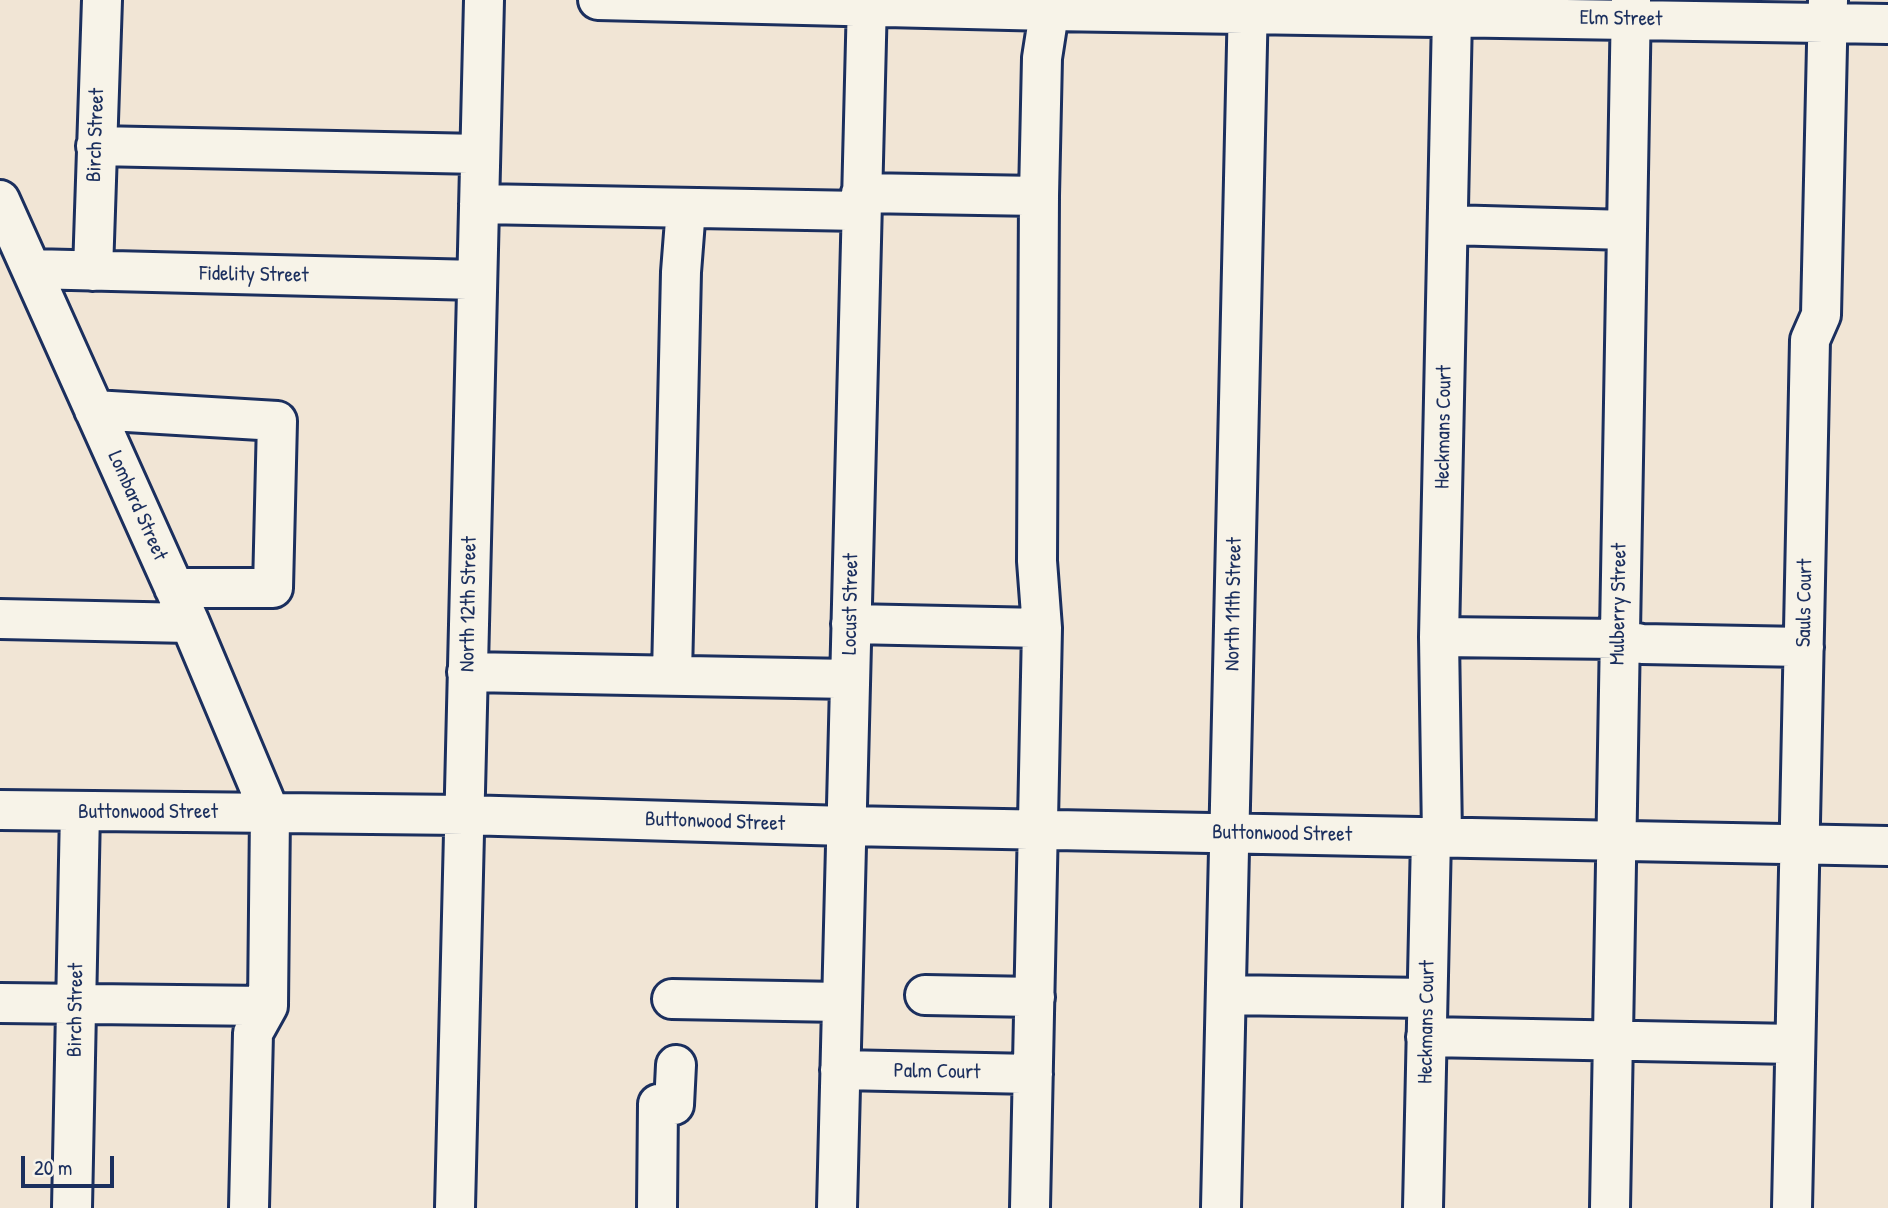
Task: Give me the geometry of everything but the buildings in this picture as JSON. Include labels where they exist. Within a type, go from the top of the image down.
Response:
[{"type":"street","name":"Birch Street","points":[[93,271],[102,0]]},
{"type":"street","name":"North 12th Street","points":[[455,1208],[484,0]]},
{"type":"street","name":"Elm Street","points":[[597,0],[1248,6],[1452,16],[1631,10],[1828,11],[1888,24]]},
{"type":"street","name":"Locust Street","points":[[837,1208],[867,3]]},
{"type":"street","points":[[1030,1208],[1042,628],[1037,561],[1039,196],[1042,58],[1050,6]]},
{"type":"street","name":"North 11th Street","points":[[1221,1208],[1248,6]]},
{"type":"street","name":"Mulberry Street","points":[[1610,1208],[1631,10]]},
{"type":"street","name":"Sauls Court","points":[[1792,1208],[1810,340],[1821,315],[1828,11]]},
{"type":"street","name":"Heckmans Court","points":[[1423,1208],[1427,998],[1436,837],[1452,16]]},
{"type":"street","points":[[96,146],[480,154]]},
{"type":"street","points":[[479,204],[686,208],[1039,196]]},
{"type":"street","name":"Lombard Street","points":[[0,200],[190,623],[270,813]]},
{"type":"street","points":[[672,675],[681,272],[686,208]]},
{"type":"street","points":[[1448,225],[1627,230]]},
{"type":"street","name":"Fidelity Street","points":[[31,269],[477,280]]},
{"type":"street","points":[[94,410],[277,421],[273,588],[174,588]]},
{"type":"street","points":[[0,619],[190,623]]},
{"type":"street","points":[[851,624],[1042,628]]},
{"type":"street","points":[[1439,637],[1619,639],[1642,644],[1804,647]]},
{"type":"street","points":[[467,672],[849,679]]},
{"type":"street","name":"Buttonwood Street","points":[[0,810],[464,815],[846,826],[1888,846]]},
{"type":"street","name":"Birch Street","points":[[72,1208],[80,811]]},
{"type":"street","points":[[249,1208],[253,1033],[268,1006],[270,813]]},
{"type":"street","points":[[925,995],[1035,997]]},
{"type":"street","points":[[1226,995],[1427,998]]},
{"type":"street","points":[[672,999],[841,1002]]},
{"type":"street","points":[[0,1003],[268,1006]]},
{"type":"street","points":[[1426,1037],[1796,1044]]},
{"type":"street","points":[[657,1208],[658,1104],[674,1105],[676,1065]]},
{"type":"street","name":"Palm Court","points":[[840,1070],[1033,1074]]}]
